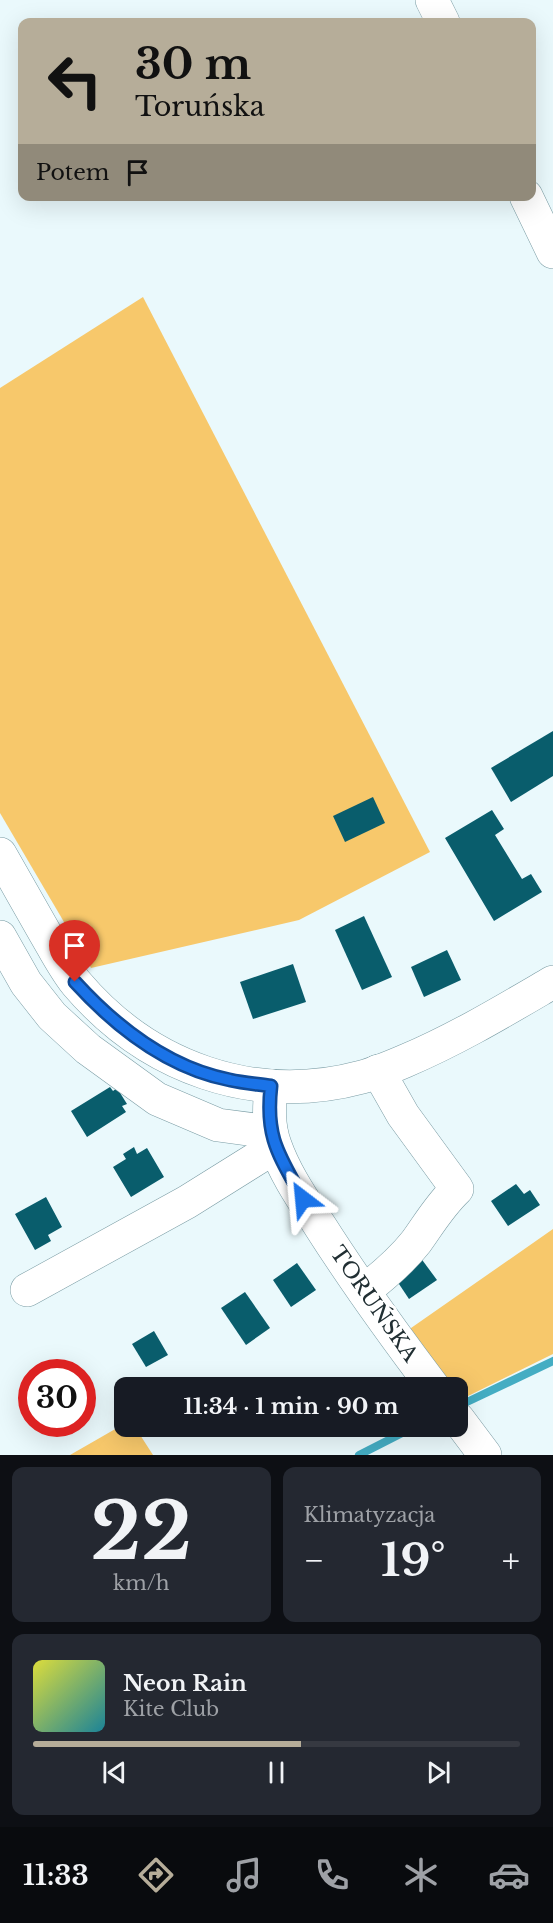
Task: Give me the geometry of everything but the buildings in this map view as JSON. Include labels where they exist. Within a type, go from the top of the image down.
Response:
[{"type":"street","points":[[432,0],[441,18]]},
{"type":"street","points":[[528,201],[553,252]]},
{"type":"street","points":[[0,854],[64,966],[75,982],[109,1017],[150,1047],[180,1064],[229,1080],[271,1086],[316,1085],[340,1082],[378,1071],[423,1053],[481,1025],[553,982]]},
{"type":"street","points":[[0,937],[26,983],[52,1016],[88,1049],[157,1099],[218,1125],[273,1139]]},
{"type":"street","points":[[364,1291],[380,1279],[406,1253],[457,1189],[404,1115],[378,1071]]},
{"type":"street","name":"TORUŃSKA","points":[[271,1086],[269,1107],[273,1139],[303,1199],[364,1291],[426,1377]]},
{"type":"street","points":[[27,1290],[187,1202],[273,1139]]},
{"type":"street","points":[[468,1432],[485,1455]]},
{"type":"shaded area","points":[[143,297],[430,852],[299,920],[91,968],[0,813],[0,388]]},
{"type":"shaded area","points":[[553,1229],[553,1354],[468,1396],[468,1377],[433,1377],[401,1335]]},
{"type":"shaded area","points":[[114,1430],[114,1437],[141,1437],[153,1455],[70,1455]]},
{"type":"waterway","points":[[468,1402],[553,1361]]},
{"type":"waterway","points":[[359,1455],[394,1437]]},
{"type":"route","points":[[75,982],[109,1017],[130,1034],[166,1057],[229,1080],[271,1086],[269,1120],[271,1133],[284,1166],[303,1199]]}]
